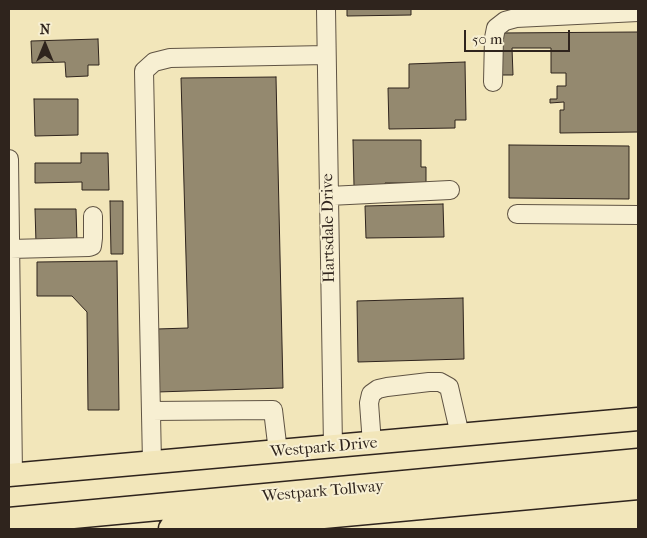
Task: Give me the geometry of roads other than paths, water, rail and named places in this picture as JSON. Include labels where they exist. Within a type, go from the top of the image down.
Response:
[{"type":"highway","name":"Westpark Tollway","points":[[9,521],[638,462]]},
{"type":"highway","name":"Westpark Tollway","points":[[172,529],[638,486]]},
{"type":"main road","name":"Westpark Drive","points":[[11,475],[333,448],[638,419]]},
{"type":"street","name":"Hartsdale Drive","points":[[326,9],[333,448]]},
{"type":"street","points":[[493,82],[494,38],[496,28],[505,21],[516,18],[638,12]]},
{"type":"street","points":[[152,463],[144,71],[154,62],[170,58],[326,55]]},
{"type":"street","points":[[9,159],[11,475]]},
{"type":"street","points":[[329,196],[450,190]]},
{"type":"street","points":[[517,214],[638,215]]},
{"type":"street","points":[[10,249],[89,248],[92,246],[93,238],[92,216]]},
{"type":"street","points":[[372,444],[369,403],[371,394],[387,386],[440,382],[449,388],[460,435]]},
{"type":"street","points":[[151,411],[273,410],[278,452]]}]
